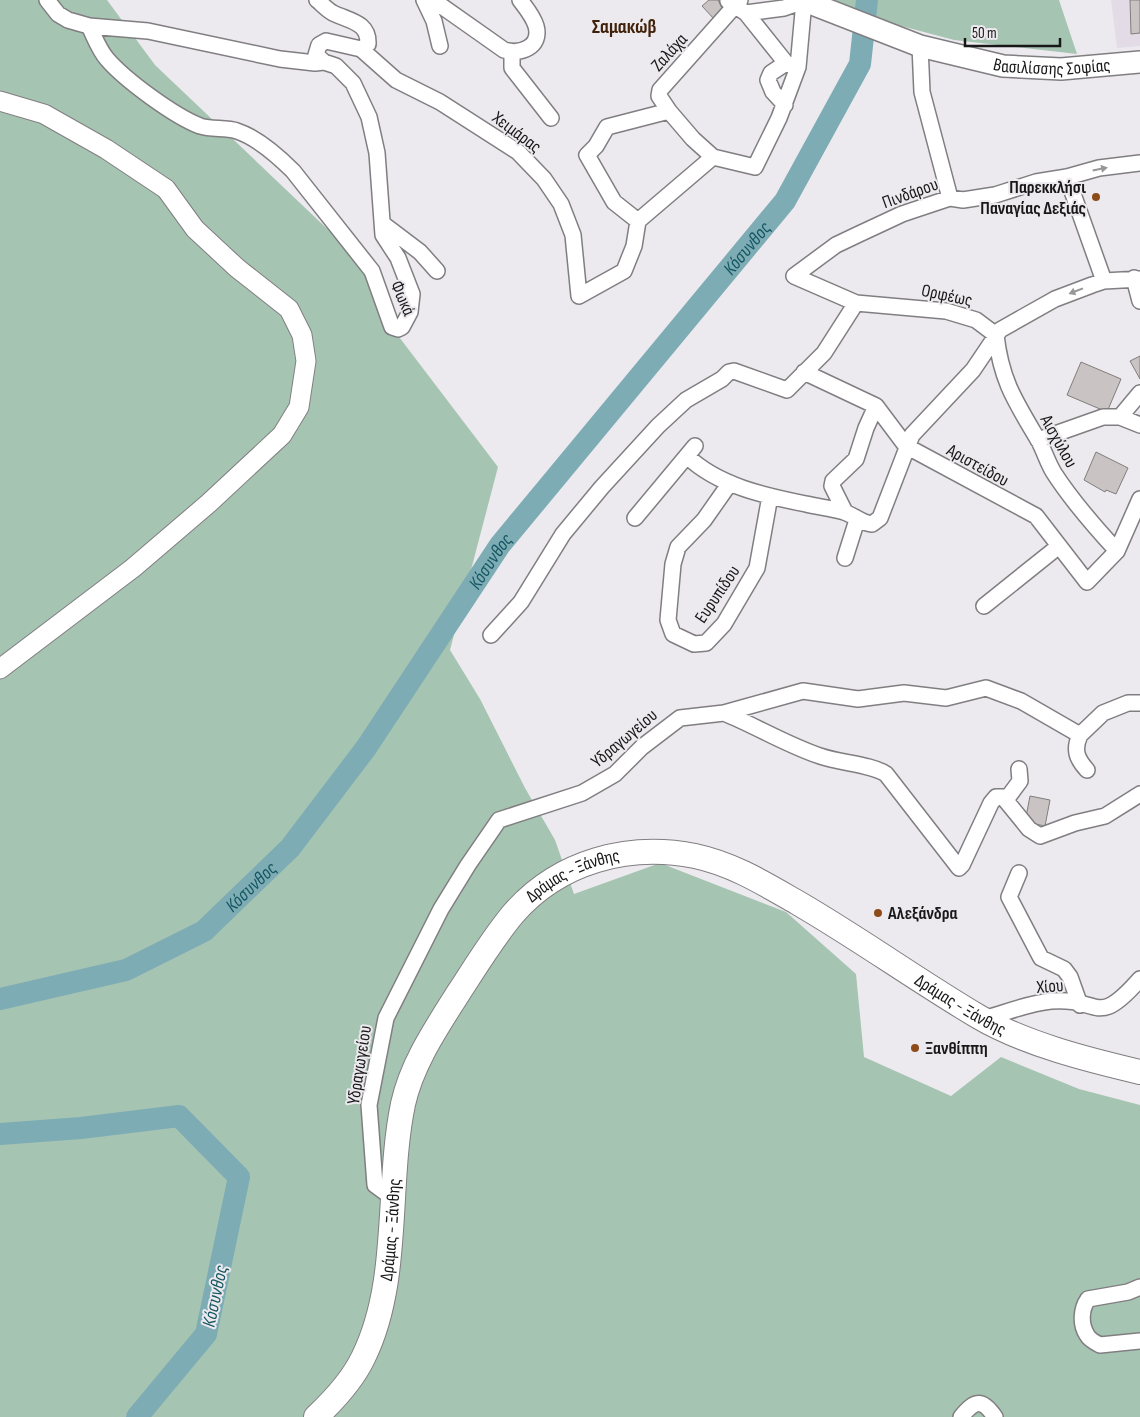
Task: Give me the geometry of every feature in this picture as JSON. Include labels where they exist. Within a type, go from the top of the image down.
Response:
[{"type":"main road","name":"Βασιλίσσης Σοφίας","points":[[803,1],[913,44],[1003,66],[1061,69],[1140,62]]},
{"type":"main road","name":"Δράμας - Ξάνθης","points":[[316,1417],[346,1386],[364,1358],[384,1296],[394,1199],[398,1135],[404,1101],[416,1067],[434,1029],[484,953],[514,913],[544,885],[580,864],[614,854],[646,851],[695,856],[744,872],[856,937],[983,1019],[1036,1042],[1140,1072]]},
{"type":"street","points":[[47,0],[58,14],[89,26],[148,31],[280,59],[315,63],[320,55],[322,42],[329,41],[361,50],[368,44],[366,30],[360,24],[330,12],[317,0]]},
{"type":"street","points":[[424,0],[434,21],[440,46]]},
{"type":"street","points":[[433,0],[504,50],[512,53],[530,47],[536,40],[537,28],[533,17],[520,0]]},
{"type":"street","points":[[713,157],[638,221],[614,202],[588,158],[588,152],[596,146],[607,127],[669,110],[693,139],[713,157],[755,168],[785,105],[803,1],[784,8],[737,5]]},
{"type":"street","points":[[737,5],[792,65]]},
{"type":"street","name":"Ζαλάχα","points":[[669,110],[659,96],[660,90],[737,5]]},
{"type":"street","name":"Φωκά","points":[[89,26],[106,58],[129,80],[199,126],[216,130],[237,131],[261,144],[293,171],[372,271],[390,324],[394,329],[402,328],[410,312],[412,294],[398,258],[383,235],[377,153],[368,117],[353,83],[336,66],[320,55]]},
{"type":"street","points":[[913,44],[922,92],[950,198]]},
{"type":"street","name":"Χειμάρας","points":[[361,50],[396,80],[440,102],[518,152],[544,178],[561,204],[573,235],[579,296],[624,271],[634,246],[638,221]]},
{"type":"street","points":[[512,53],[512,68],[551,118]]},
{"type":"street","points":[[785,105],[773,92],[768,80],[771,73],[792,65]]},
{"type":"street","points":[[0,101],[44,114],[106,149],[166,189],[195,229],[237,268],[289,309],[302,335],[306,361],[299,407],[282,434],[209,503],[133,568],[0,669]]},
{"type":"street","name":"Πινδάρου","points":[[794,276],[850,238],[902,214],[950,198],[962,200],[995,195],[1036,182],[1067,177],[1099,168],[1140,163]]},
{"type":"street","points":[[1067,177],[1104,281]]},
{"type":"street","points":[[383,224],[420,252],[436,271]]},
{"type":"street","name":"Ορφέως","points":[[794,276],[856,303],[946,310],[976,320],[996,335]]},
{"type":"street","points":[[636,518],[691,451],[706,471],[730,484],[851,516],[872,524],[880,518],[906,446],[912,435],[973,370],[1000,330],[1055,299],[1104,281],[1137,279],[1140,301]]},
{"type":"street","points":[[491,635],[521,602],[563,534],[596,494],[658,426],[686,400],[722,379],[729,372],[734,371],[787,390],[824,353],[856,303]]},
{"type":"street","name":"Αισχύλου","points":[[996,335],[1004,374],[1016,406],[1038,440],[1063,487],[1081,511],[1117,550]]},
{"type":"street","name":"Αριστείδου","points":[[804,372],[876,406],[906,446],[1036,516],[1087,582],[1117,550]]},
{"type":"street","points":[[1120,417],[1140,393]]},
{"type":"street","points":[[845,558],[851,516],[832,486],[833,481],[856,459],[866,428],[876,406]]},
{"type":"street","points":[[1038,440],[1104,417],[1120,417],[1140,425]]},
{"type":"street","name":"Ευρυπίδου","points":[[730,484],[704,520],[678,547],[673,564],[668,620],[672,634],[694,644],[706,643],[724,624],[757,568],[770,496]]},
{"type":"street","points":[[1117,550],[1140,499]]},
{"type":"street","points":[[984,606],[1059,546]]},
{"type":"street","name":"Υδραγωγείου","points":[[394,1199],[375,1185],[369,1104],[386,1018],[441,909],[468,865],[500,820],[582,794],[615,774],[642,747],[669,724],[680,718],[724,713],[803,691],[858,699],[904,693],[946,698],[986,688],[1021,701],[1080,735]]},
{"type":"street","points":[[1087,770],[1079,761],[1076,751],[1080,735],[1103,713],[1128,703],[1140,703]]},
{"type":"street","points":[[724,713],[820,756],[851,765],[877,768],[886,774],[956,868],[962,865],[991,803],[996,797],[1003,797],[1029,829],[1040,836],[1075,823],[1105,816],[1140,794]]},
{"type":"street","points":[[1006,800],[1020,781],[1019,769]]},
{"type":"street","points":[[1019,873],[1008,897],[1041,958],[1064,969],[1070,976],[1080,1004]]},
{"type":"street","name":"Χίου","points":[[983,1019],[1048,1001],[1064,1000],[1094,1008],[1108,1008],[1122,999],[1140,979]]},
{"type":"street","points":[[1140,1287],[1128,1292],[1088,1299],[1083,1307],[1082,1316],[1087,1336],[1100,1345],[1140,1341]]},
{"type":"street","points":[[961,1417],[972,1405],[980,1403],[986,1405],[995,1417]]},
{"type":"shaded area","points":[[1111,0],[1140,0],[1140,46],[1117,48]]},
{"type":"green space","points":[[0,0],[107,0],[155,65],[361,261],[380,312],[498,467],[450,650],[480,699],[525,788],[555,840],[574,894],[660,863],[786,912],[856,974],[864,1057],[951,1096],[1001,1057],[1079,1089],[1140,1105],[1140,1417],[0,1417]]},
{"type":"green space","points":[[820,0],[1059,0],[1077,54],[954,40],[822,5]]},
{"type":"building","points":[[709,0],[718,0],[723,10],[714,19],[702,6]]},
{"type":"building","points":[[1130,0],[1140,0],[1140,33],[1131,34]]},
{"type":"building","points":[[1140,356],[1140,379],[1130,361]]},
{"type":"building","points":[[1081,362],[1121,379],[1107,412],[1067,395]]},
{"type":"building","points":[[1096,452],[1128,468],[1116,494],[1106,490],[1105,492],[1084,480]]},
{"type":"building","points":[[1030,796],[1050,800],[1045,826],[1025,822]]},
{"type":"waterway","name":"Κόσυνθος","points":[[0,999],[126,970],[204,931],[290,848],[366,748],[500,545],[785,201],[860,64],[867,0]]},
{"type":"waterway","name":"Κόσυνθος","points":[[0,1134],[81,1128],[179,1116],[239,1177],[206,1334],[137,1417]]},
{"type":"place","name":"Παρεκκλήσι Παναγίας Δεξιάς","points":[[1096,197]]},
{"type":"place","name":"Αλεξάνδρα","points":[[878,913]]},
{"type":"place","name":"Ξανθίππη","points":[[915,1048]]},
{"type":"district","name":"Σαμακώβ","points":[[624,26]]}]
